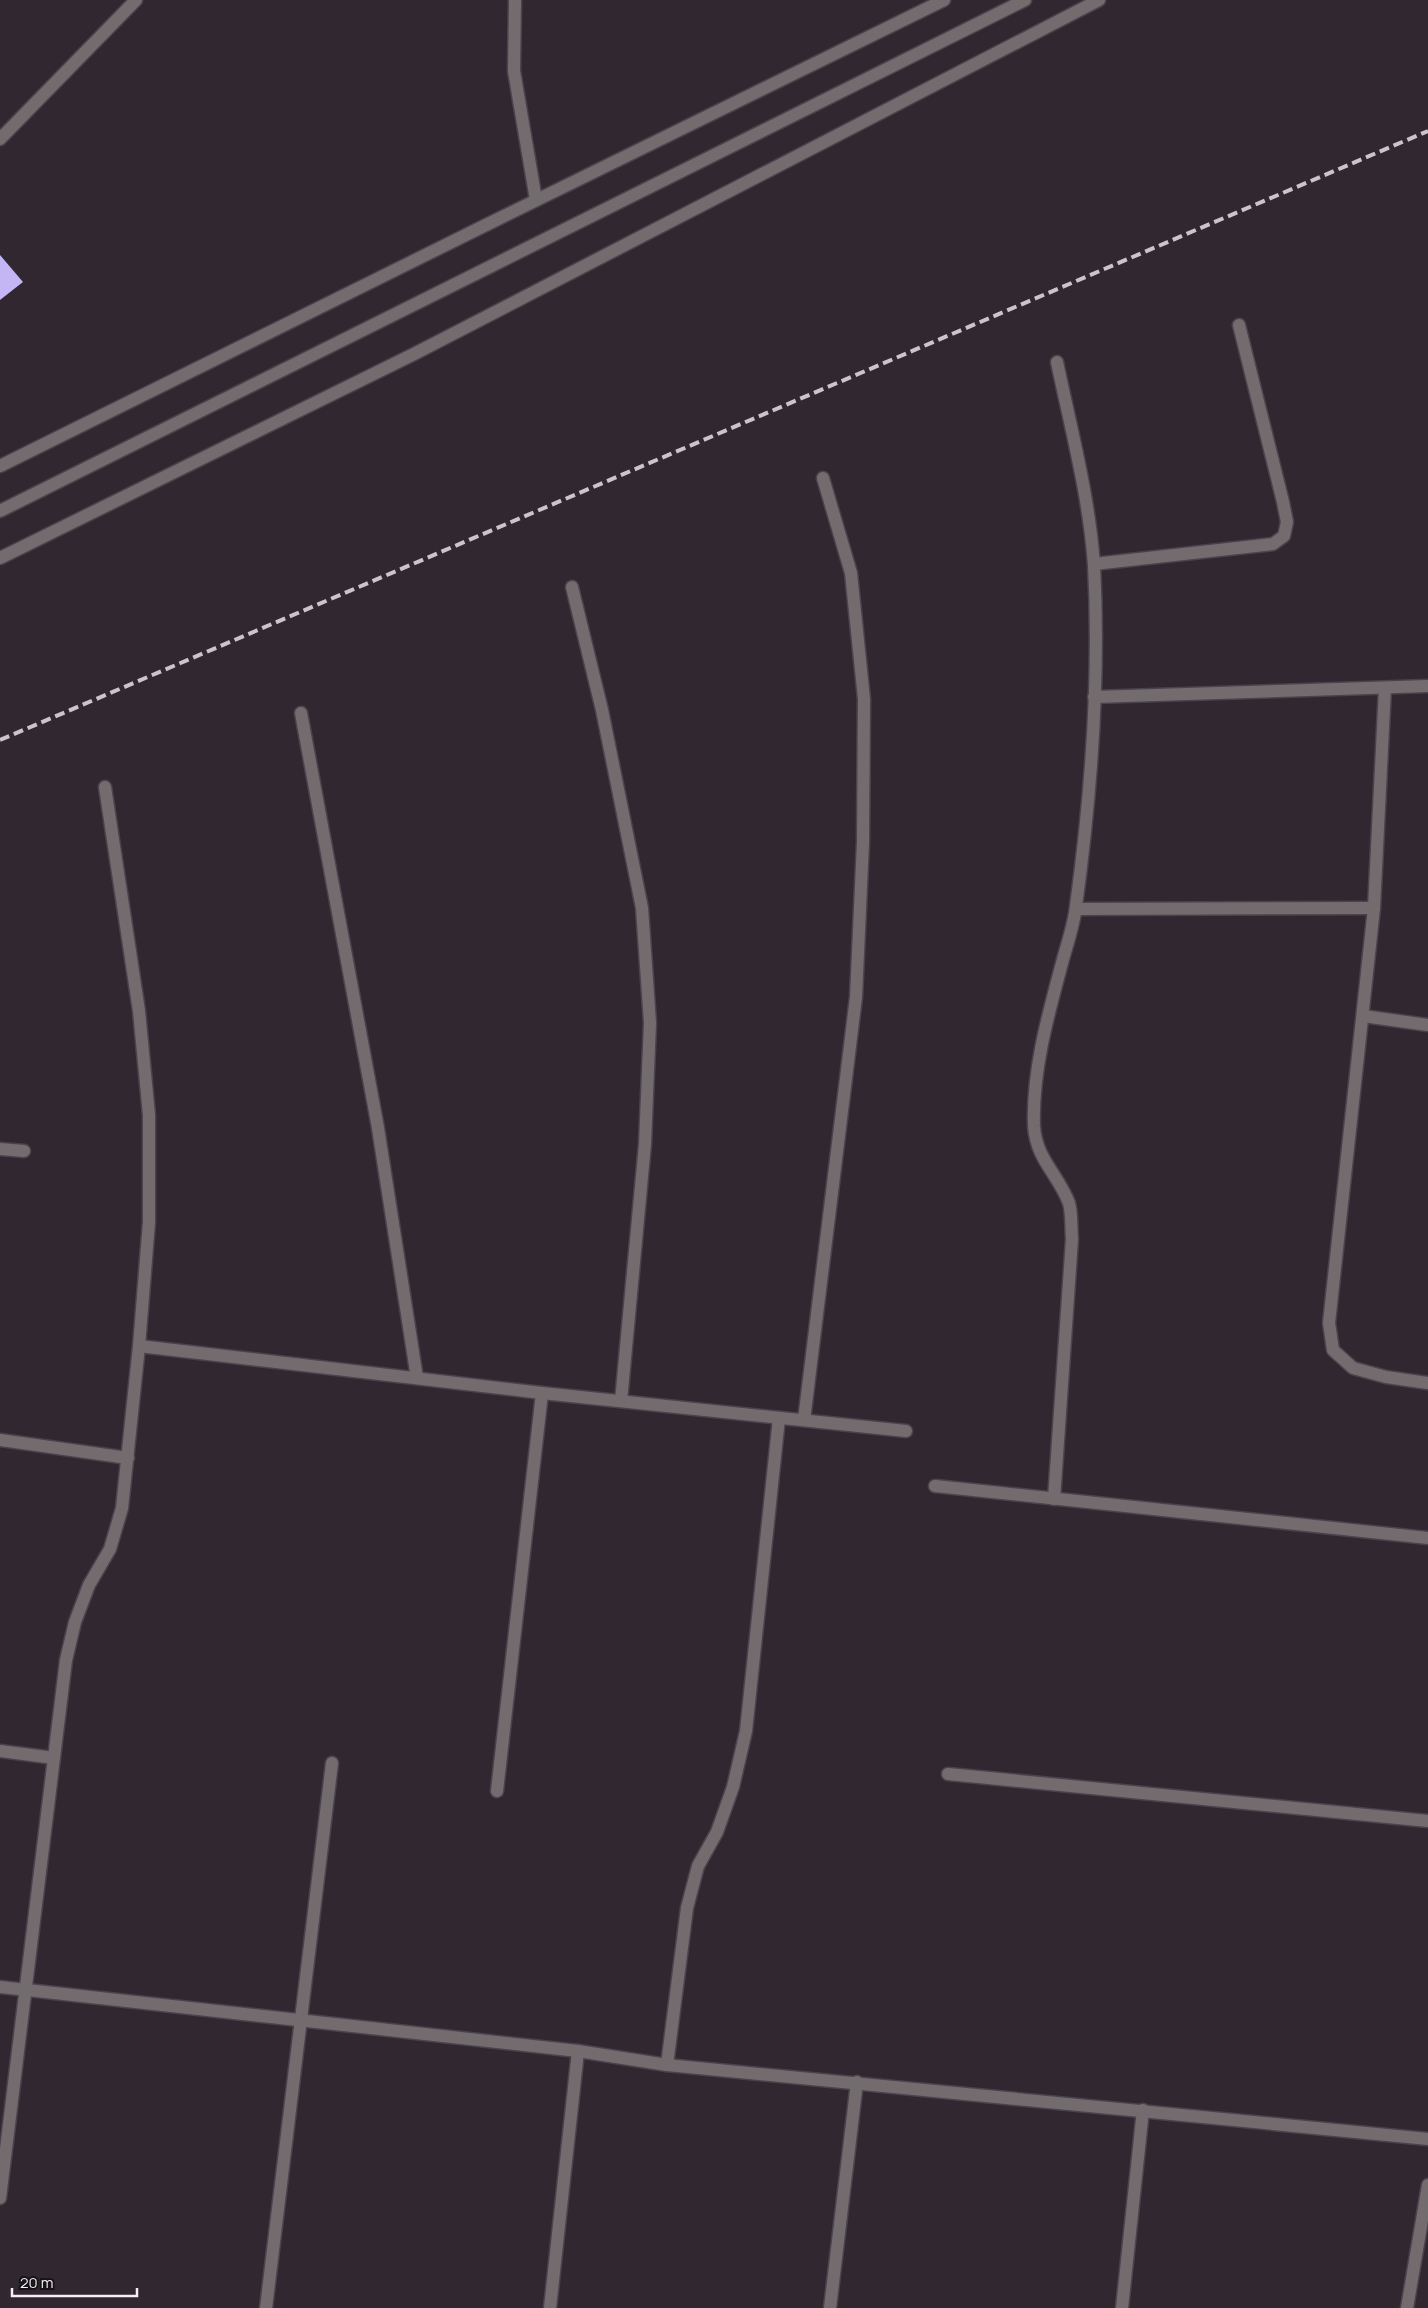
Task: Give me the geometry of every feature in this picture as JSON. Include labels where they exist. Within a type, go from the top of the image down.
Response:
[{"type":"street","points":[[1,138],[136,0]]},
{"type":"street","points":[[515,0],[514,71],[536,200]]},
{"type":"street","points":[[0,466],[944,0]]},
{"type":"street","points":[[0,511],[303,358],[1025,0]]},
{"type":"street","points":[[0,558],[414,354],[1099,0]]},
{"type":"street","points":[[1094,564],[1273,544],[1284,536],[1286,522],[1283,502],[1239,325]]},
{"type":"street","points":[[1054,1499],[1072,1239],[1070,1205],[1057,1179],[1041,1158],[1034,1128],[1035,1102],[1043,1040],[1076,909],[1086,814],[1096,664],[1094,564],[1085,492],[1057,362]]},
{"type":"street","points":[[804,1420],[856,997],[863,842],[864,699],[851,573],[823,478]]},
{"type":"street","points":[[572,587],[602,710],[642,908],[650,1024],[645,1144],[621,1401]]},
{"type":"street","points":[[1094,697],[1428,686]]},
{"type":"street","points":[[1385,688],[1374,908],[1329,1323],[1333,1350],[1353,1368],[1386,1377],[1428,1382]]},
{"type":"street","points":[[301,713],[376,1119],[416,1378]]},
{"type":"street","points":[[0,2198],[66,1660],[75,1622],[89,1586],[110,1549],[122,1508],[139,1346],[148,1222],[149,1115],[139,1012],[105,787]]},
{"type":"street","points":[[1076,909],[1374,908]]},
{"type":"street","points":[[1363,1016],[1428,1025]]},
{"type":"street","points":[[0,1149],[24,1151]]},
{"type":"street","points":[[139,1346],[542,1393],[906,1431]]},
{"type":"street","points":[[497,1791],[542,1393]]},
{"type":"street","points":[[666,2065],[687,1908],[698,1866],[717,1832],[733,1787],[746,1731],[779,1418]]},
{"type":"street","points":[[0,1440],[128,1458]]},
{"type":"street","points":[[935,1486],[1428,1538]]},
{"type":"street","points":[[0,1751],[54,1758]]},
{"type":"street","points":[[266,2308],[332,1762]]},
{"type":"street","points":[[948,1774],[1428,1821]]},
{"type":"street","points":[[0,1987],[578,2051],[666,2065],[857,2082],[1428,2139]]},
{"type":"street","points":[[550,2308],[578,2051]]},
{"type":"street","points":[[830,2308],[857,2082]]},
{"type":"street","points":[[1122,2308],[1142,2110]]},
{"type":"street","points":[[1407,2308],[1428,2185]]},
{"type":"building","points":[[0,255],[23,282],[0,300]]},
{"type":"railway","points":[[0,740],[1428,131]]}]
